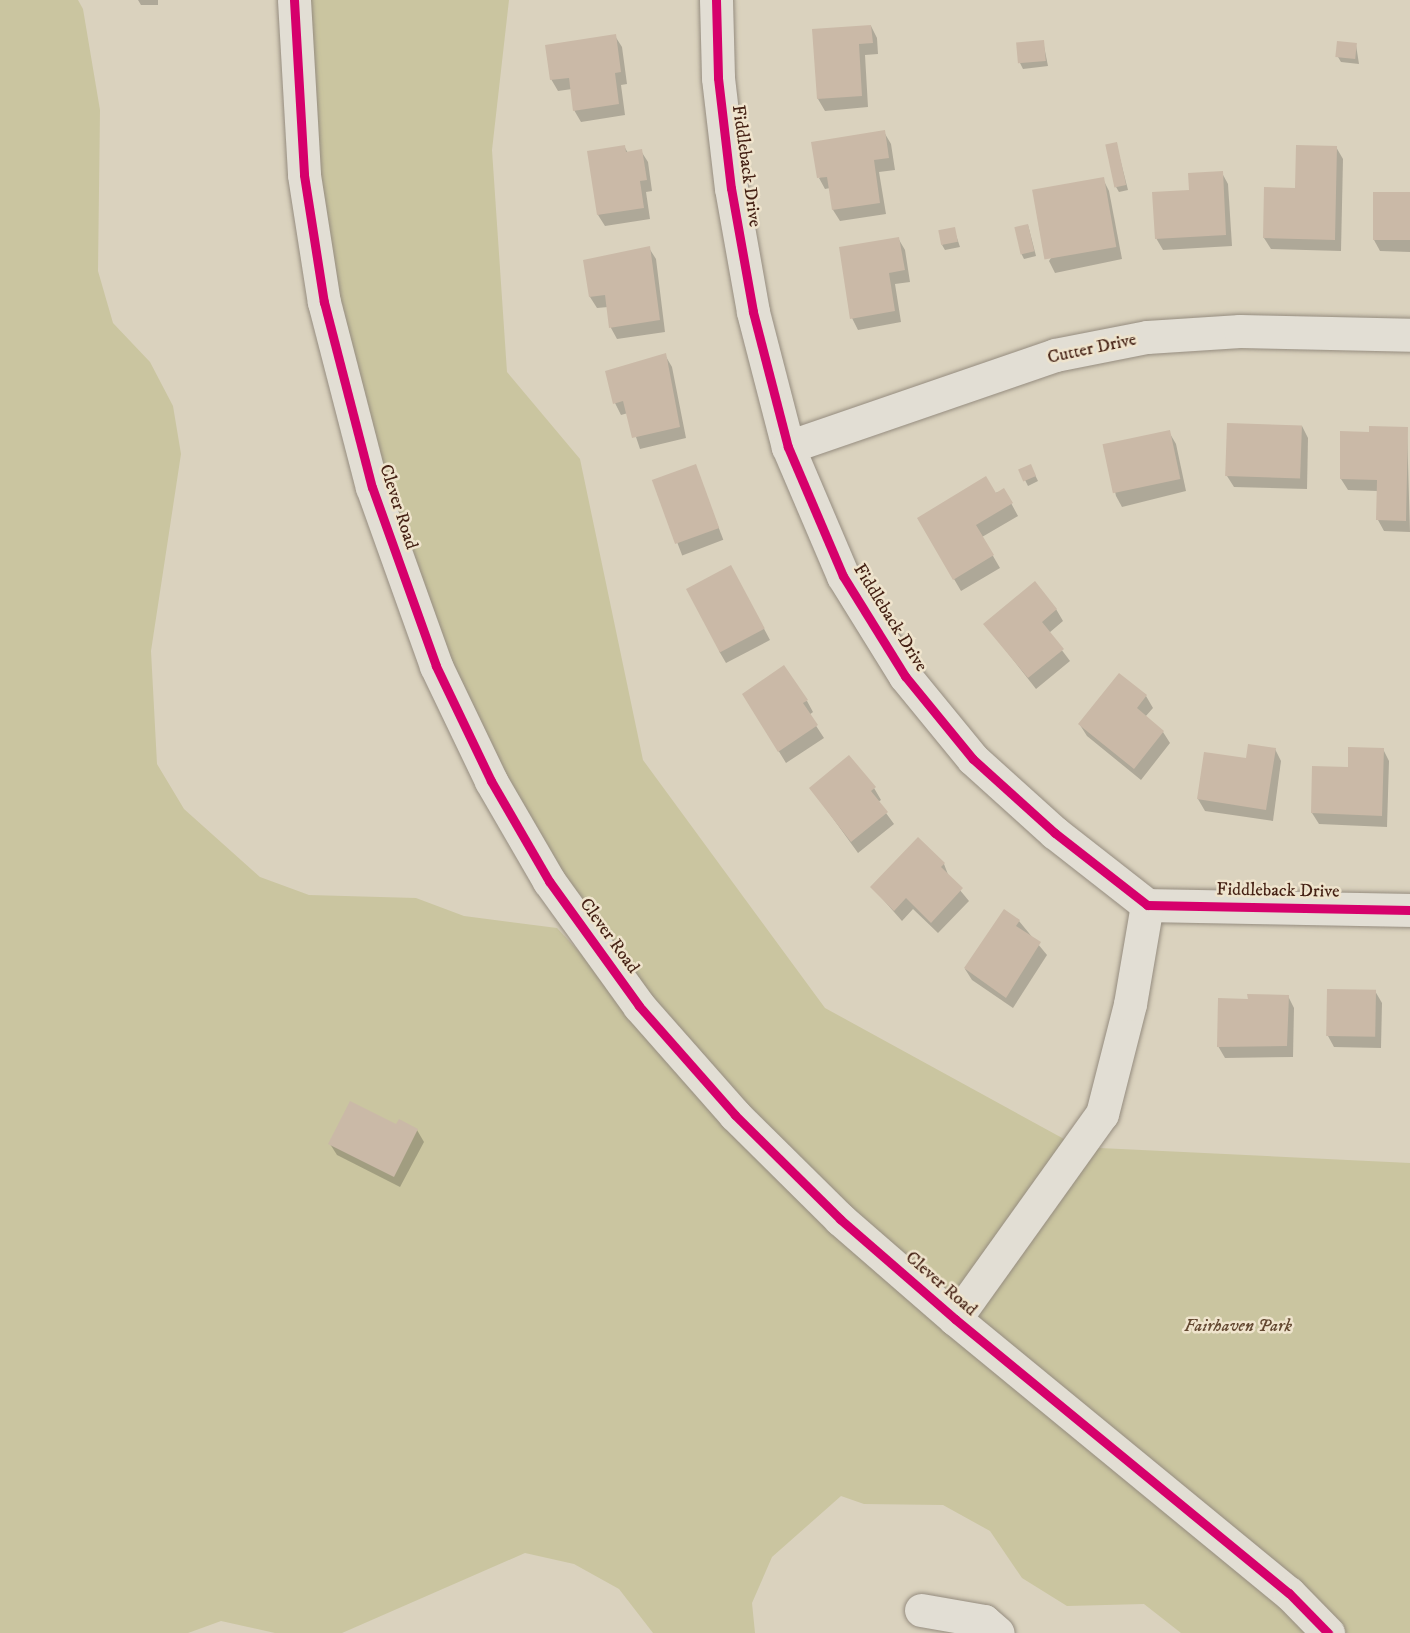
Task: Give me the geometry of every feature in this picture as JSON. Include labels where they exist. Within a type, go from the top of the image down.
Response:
[{"type":"street","name":"Clever Road","points":[[294,0],[304,175],[324,302],[372,487],[436,666],[491,781],[549,881],[639,1006],[735,1115],[840,1219],[955,1319],[1191,1509],[1289,1593],[1328,1633]]},
{"type":"street","name":"Fiddleback Drive","points":[[716,0],[718,78],[731,188],[753,312],[788,447],[843,576],[905,676],[973,759],[1055,833],[1147,905],[1410,910]]},
{"type":"street","name":"Cutter Drive","points":[[788,447],[1055,355],[1148,337],[1240,331],[1410,335]]},
{"type":"street","points":[[955,1319],[1102,1114],[1130,1004],[1147,905]]},
{"type":"street","points":[[921,1610],[984,1621],[998,1633]]},
{"type":"green space","points":[[0,0],[78,0],[83,9],[100,110],[98,271],[113,323],[150,362],[173,406],[181,454],[151,651],[157,764],[184,809],[260,877],[309,895],[416,898],[464,916],[557,928],[733,1117],[1313,1633],[1181,1633],[1144,1604],[1067,1606],[1022,1578],[990,1531],[943,1505],[864,1504],[841,1496],[772,1557],[752,1603],[755,1633],[653,1633],[619,1589],[574,1564],[525,1553],[342,1633],[275,1633],[221,1621],[188,1633],[0,1633]]},
{"type":"green space","points":[[302,0],[509,0],[492,150],[507,372],[580,459],[643,760],[825,1008],[1075,1145],[955,1315],[738,1111],[551,879],[439,664],[327,302]]},
{"type":"green space","name":"Fairhaven Park","points":[[1079,1147],[1410,1163],[1410,1633],[1328,1633],[955,1319]]},
{"type":"building","points":[[871,25],[873,43],[859,44],[862,96],[817,99],[812,29]]},
{"type":"building","points":[[616,34],[621,72],[615,73],[619,104],[573,111],[569,78],[550,80],[545,45]]},
{"type":"building","points":[[1044,40],[1046,61],[1018,63],[1016,42]]},
{"type":"building","points":[[1337,41],[1357,43],[1355,59],[1335,57]]},
{"type":"building","points":[[885,130],[889,158],[874,160],[880,203],[832,210],[827,177],[817,178],[811,142]]},
{"type":"building","points":[[1117,142],[1126,185],[1114,188],[1105,144]]},
{"type":"building","points":[[625,145],[626,152],[642,149],[647,180],[640,181],[644,208],[597,215],[587,151]]},
{"type":"building","points":[[1296,145],[1337,146],[1335,240],[1263,238],[1264,187],[1295,188]]},
{"type":"building","points":[[1223,171],[1226,235],[1155,239],[1152,192],[1189,190],[1188,173]]},
{"type":"building","points":[[1104,177],[1116,247],[1044,260],[1032,190]]},
{"type":"building","points":[[1373,192],[1410,192],[1410,240],[1373,240]]},
{"type":"building","points":[[1028,224],[1034,251],[1021,254],[1014,227]]},
{"type":"building","points":[[955,227],[958,242],[941,245],[938,230]]},
{"type":"building","points":[[899,237],[905,270],[889,273],[895,311],[850,319],[839,247]]},
{"type":"building","points":[[650,246],[660,320],[609,328],[605,295],[589,297],[583,260]]},
{"type":"building","points":[[666,353],[680,427],[632,438],[623,401],[613,404],[605,371]]},
{"type":"building","points":[[1227,423],[1302,426],[1300,479],[1225,476]]},
{"type":"building","points":[[1369,426],[1408,427],[1406,521],[1376,520],[1377,480],[1340,479],[1340,431],[1369,432]]},
{"type":"building","points":[[1170,430],[1180,479],[1113,493],[1103,444]]},
{"type":"building","points":[[696,464],[719,528],[675,544],[652,480]]},
{"type":"building","points":[[1031,464],[1036,476],[1023,481],[1018,469]]},
{"type":"building","points":[[986,476],[996,493],[1004,488],[1013,503],[976,525],[994,555],[953,580],[917,518]]},
{"type":"building","points":[[731,565],[765,629],[720,653],[686,589]]},
{"type":"building","points":[[1035,581],[1057,609],[1042,622],[1064,649],[1028,678],[983,624]]},
{"type":"building","points":[[784,665],[808,700],[803,703],[818,725],[778,752],[742,694]]},
{"type":"building","points":[[1119,673],[1147,695],[1137,708],[1164,731],[1134,769],[1078,724]]},
{"type":"building","points":[[1248,744],[1276,748],[1266,810],[1197,799],[1204,752],[1246,758]]},
{"type":"building","points":[[1348,747],[1384,748],[1382,816],[1311,813],[1312,766],[1348,767]]},
{"type":"building","points":[[849,755],[876,787],[871,791],[888,812],[851,842],[809,788]]},
{"type":"building","points":[[918,837],[945,863],[941,867],[963,888],[931,923],[906,898],[894,911],[870,887]]},
{"type":"building","points":[[1004,909],[1020,920],[1016,926],[1041,942],[1006,998],[964,968]]},
{"type":"building","points":[[1327,989],[1376,990],[1375,1037],[1326,1036]]},
{"type":"building","points":[[1247,994],[1289,995],[1287,1046],[1217,1047],[1218,998],[1248,999]]},
{"type":"building","points":[[350,1101],[396,1124],[399,1119],[418,1129],[394,1177],[328,1144]]},
{"type":"cycle path","points":[[294,0],[304,175],[324,302],[372,487],[436,666],[491,781],[549,881],[639,1006],[735,1115],[840,1219],[955,1319],[1289,1593],[1328,1633]]},
{"type":"cycle path","points":[[716,0],[718,78],[731,188],[753,312],[788,447],[843,576],[905,676],[973,759],[1055,833],[1147,905],[1410,910]]}]
